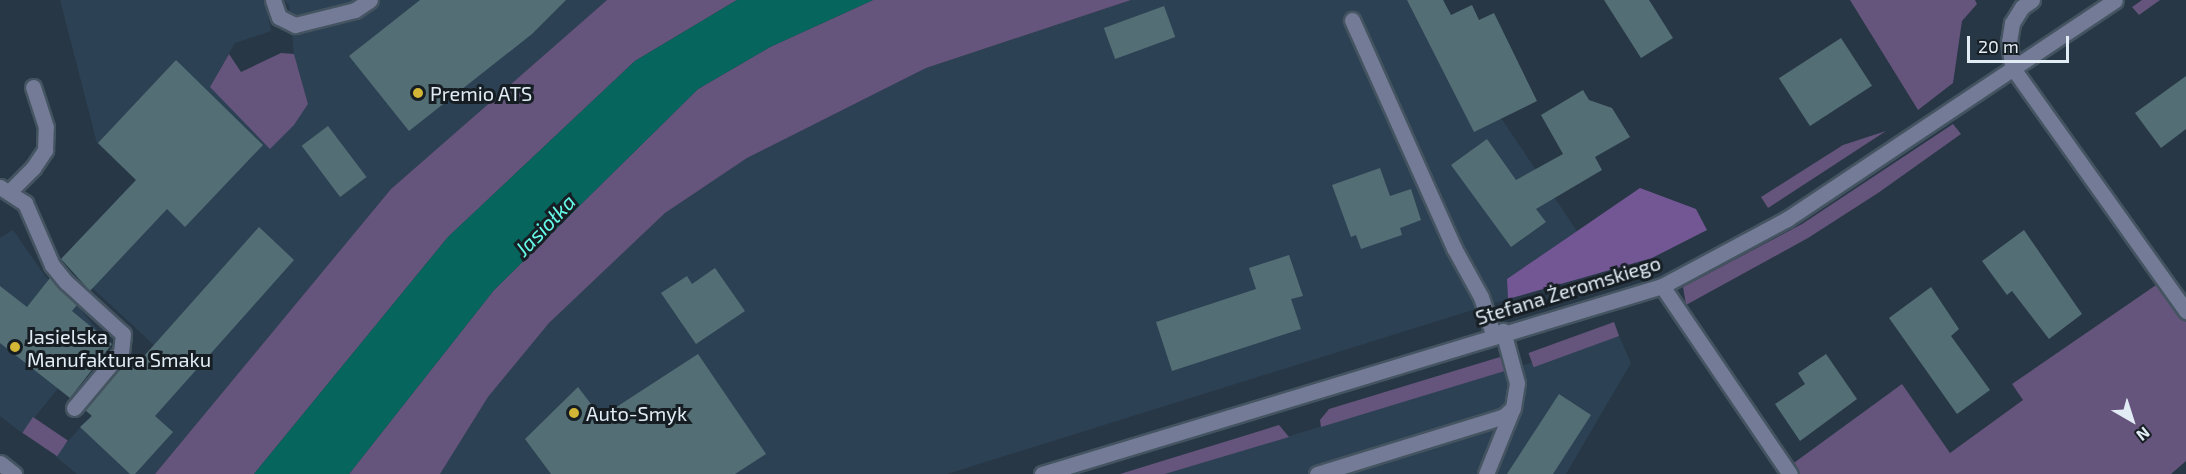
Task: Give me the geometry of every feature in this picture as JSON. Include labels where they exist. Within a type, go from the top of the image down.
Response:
[{"type":"street","points":[[273,0],[279,17],[296,25],[355,10],[370,0]]},
{"type":"street","points":[[2032,0],[2022,7],[2012,23],[2009,41],[2013,67],[2186,311]]},
{"type":"street","name":"Stefana Żeromskiego","points":[[1042,474],[1498,333],[1662,286],[1787,219],[2115,0]]},
{"type":"street","points":[[1352,20],[1454,248],[1498,333],[1517,383],[1512,408],[1486,474]]},
{"type":"street","points":[[33,87],[46,127],[45,150],[33,168],[5,189],[25,203],[36,221],[52,265],[123,334],[121,352],[74,408]]},
{"type":"street","points":[[1662,286],[1790,474]]},
{"type":"street","points":[[1317,474],[1493,420],[1512,408]]},
{"type":"street","points":[[0,463],[14,474]]},
{"type":"shaded area","points":[[60,0],[265,0],[271,31],[235,43],[210,87],[294,125],[308,104],[294,54],[289,5],[284,0],[607,0],[391,189],[155,474],[77,474],[55,456],[154,345],[61,259],[136,180],[97,143]]},
{"type":"shaded area","points":[[607,0],[737,0],[635,61],[448,237],[254,474],[155,474],[391,189]]},
{"type":"shaded area","points":[[873,0],[1131,0],[926,68],[747,158],[665,213],[549,323],[488,397],[440,474],[349,474],[494,290],[698,89],[770,47]]},
{"type":"shaded area","points":[[1131,0],[1443,0],[1501,118],[1577,231],[1507,279],[1508,299],[947,474],[440,474],[488,397],[549,323],[665,213],[747,158],[926,68]]},
{"type":"shaded area","points":[[1850,0],[1975,0],[1977,4],[1962,21],[1953,83],[1918,110]]},
{"type":"shaded area","points":[[2142,0],[2160,0],[2139,15],[2132,7]]},
{"type":"shaded area","points":[[281,53],[294,54],[308,104],[294,125],[270,149],[210,87],[229,54],[241,72]]},
{"type":"shaded area","points":[[1953,124],[1961,134],[1878,193],[1808,238],[1686,305],[1683,287],[1802,224]]},
{"type":"shaded area","points":[[1886,131],[1768,208],[1761,197],[1843,145]]},
{"type":"shaded area","points":[[1640,188],[1696,209],[1707,230],[1652,258],[1508,299],[1507,279]]},
{"type":"shaded area","points":[[13,230],[45,276],[78,306],[101,335],[22,433],[0,416],[0,238]]},
{"type":"shaded area","points":[[2159,283],[2186,322],[2186,461],[2171,474],[1797,474],[1791,465],[1902,384],[1950,453],[2023,400],[2012,384]]},
{"type":"shaded area","points":[[1614,322],[1619,336],[1534,367],[1528,353]]},
{"type":"shaded area","points":[[1619,336],[1631,363],[1566,474],[1165,474]]},
{"type":"shaded area","points":[[1500,357],[1508,370],[1321,427],[1320,420],[1329,409]]},
{"type":"shaded area","points":[[33,417],[68,440],[57,456],[22,433]]},
{"type":"shaded area","points":[[1279,425],[1289,437],[1165,474],[1120,474]]},
{"type":"water","name":"Jasiołka","points":[[737,0],[873,0],[770,47],[698,89],[494,290],[349,474],[254,474],[448,237],[635,61]]},
{"type":"building","name":"Premio ATS","points":[[420,0],[566,0],[532,34],[409,131],[349,56]]},
{"type":"building","points":[[1407,0],[1443,0],[1451,15],[1472,5],[1479,20],[1494,13],[1537,101],[1474,132]]},
{"type":"building","points":[[1604,0],[1649,0],[1673,38],[1641,58]]},
{"type":"building","points":[[1164,6],[1175,37],[1115,59],[1104,28]]},
{"type":"building","points":[[1841,38],[1872,86],[1810,126],[1779,78]]},
{"type":"building","points":[[176,60],[263,145],[185,227],[167,209],[90,291],[61,259],[136,180],[98,143]]},
{"type":"building","points":[[2186,76],[2186,129],[2161,148],[2135,113]]},
{"type":"building","points":[[1583,90],[1589,100],[1612,108],[1630,137],[1595,157],[1602,170],[1536,209],[1546,222],[1511,247],[1451,165],[1487,139],[1516,180],[1563,154],[1541,115]]},
{"type":"building","points":[[328,126],[367,177],[340,197],[302,146]]},
{"type":"building","points":[[1380,168],[1390,196],[1411,189],[1421,220],[1400,228],[1402,235],[1361,249],[1356,235],[1351,237],[1332,185]]},
{"type":"building","points":[[259,227],[294,260],[155,416],[173,432],[135,474],[130,474],[80,427],[92,416],[85,410],[129,357],[137,364]]},
{"type":"building","points":[[2024,230],[2082,314],[2049,339],[2012,291],[2007,295],[1982,261]]},
{"type":"building","points":[[1289,255],[1303,296],[1291,299],[1301,329],[1172,371],[1156,322],[1256,289],[1249,268]]},
{"type":"building","points":[[715,268],[745,311],[696,344],[661,293],[687,276],[692,284]]},
{"type":"building","points":[[50,278],[77,305],[72,311],[112,344],[70,398],[0,343],[0,286],[27,307]]},
{"type":"building","points":[[1931,287],[1959,329],[1951,336],[1990,390],[1957,414],[1889,318]]},
{"type":"building","points":[[698,354],[766,454],[735,474],[551,474],[525,439],[578,387],[601,417]]},
{"type":"building","points":[[1826,354],[1857,399],[1800,441],[1775,404],[1805,384],[1798,373]]},
{"type":"building","points":[[1559,394],[1591,415],[1553,474],[1507,474]]},
{"type":"place","name":"Premio ATS","points":[[418,93]]},
{"type":"place","name":"Jasielska Manufaktura Smaku","points":[[15,347]]},
{"type":"place","name":"Auto-Smyk","points":[[574,413]]}]
